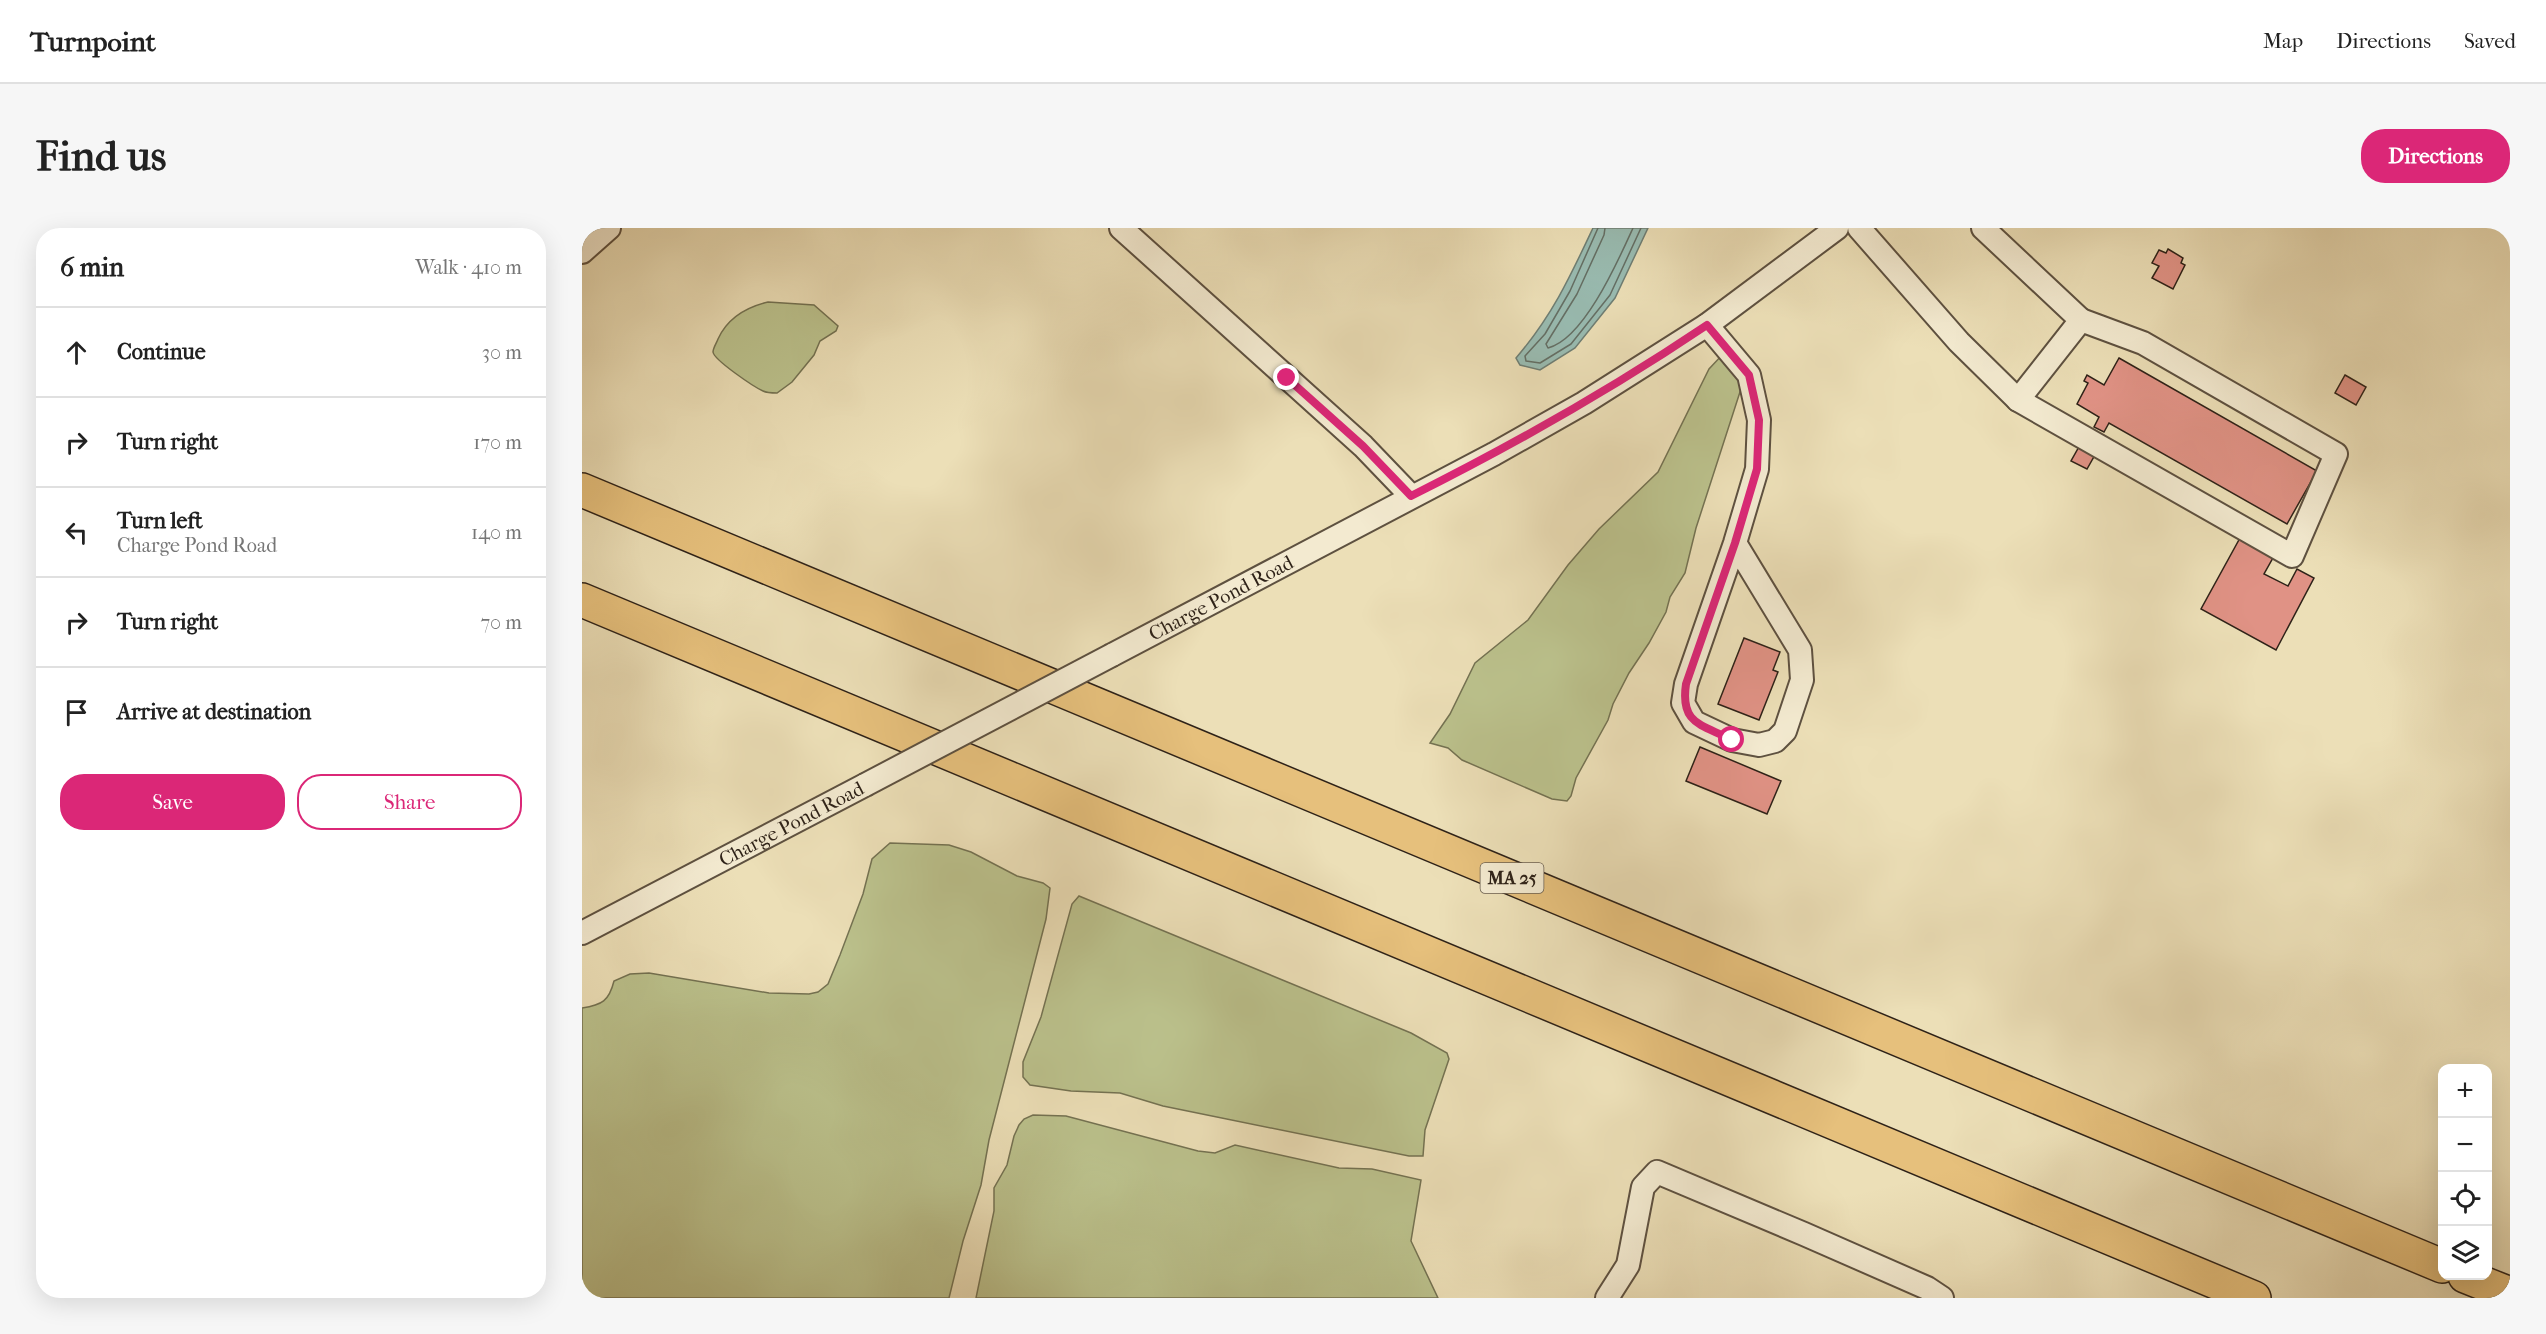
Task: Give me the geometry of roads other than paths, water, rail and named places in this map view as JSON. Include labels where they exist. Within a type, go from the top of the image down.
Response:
[{"type":"highway","name":"MA 25","points":[[582,490],[2438,1264]]},
{"type":"highway","points":[[582,600],[2254,1298]]},
{"type":"highway","points":[[2477,1280],[2510,1294]]},
{"type":"street","points":[[582,252],[609,228]]},
{"type":"street","points":[[1121,228],[1363,446],[1411,496]]},
{"type":"street","name":"Charge Pond Road","points":[[582,933],[1530,435],[1622,380],[1707,325],[1838,228]]},
{"type":"street","points":[[1859,228],[1959,342],[2018,400],[2292,556],[2336,454],[2143,343],[2081,320],[1983,228]]},
{"type":"street","points":[[2018,400],[2081,320]]},
{"type":"street","points":[[1707,325],[1749,375],[1759,420],[1757,469],[1735,543],[1686,684],[1683,703],[1694,722],[1732,740],[1759,745],[1775,741],[1785,732],[1802,680],[1800,650],[1735,543]]},
{"type":"street","points":[[1607,1298],[1629,1264],[1642,1187],[1657,1172],[1927,1288],[1942,1298]]},
{"type":"water","points":[[1593,228],[1648,228],[1615,298],[1575,348],[1540,370],[1520,365],[1516,358],[1550,311]]}]
